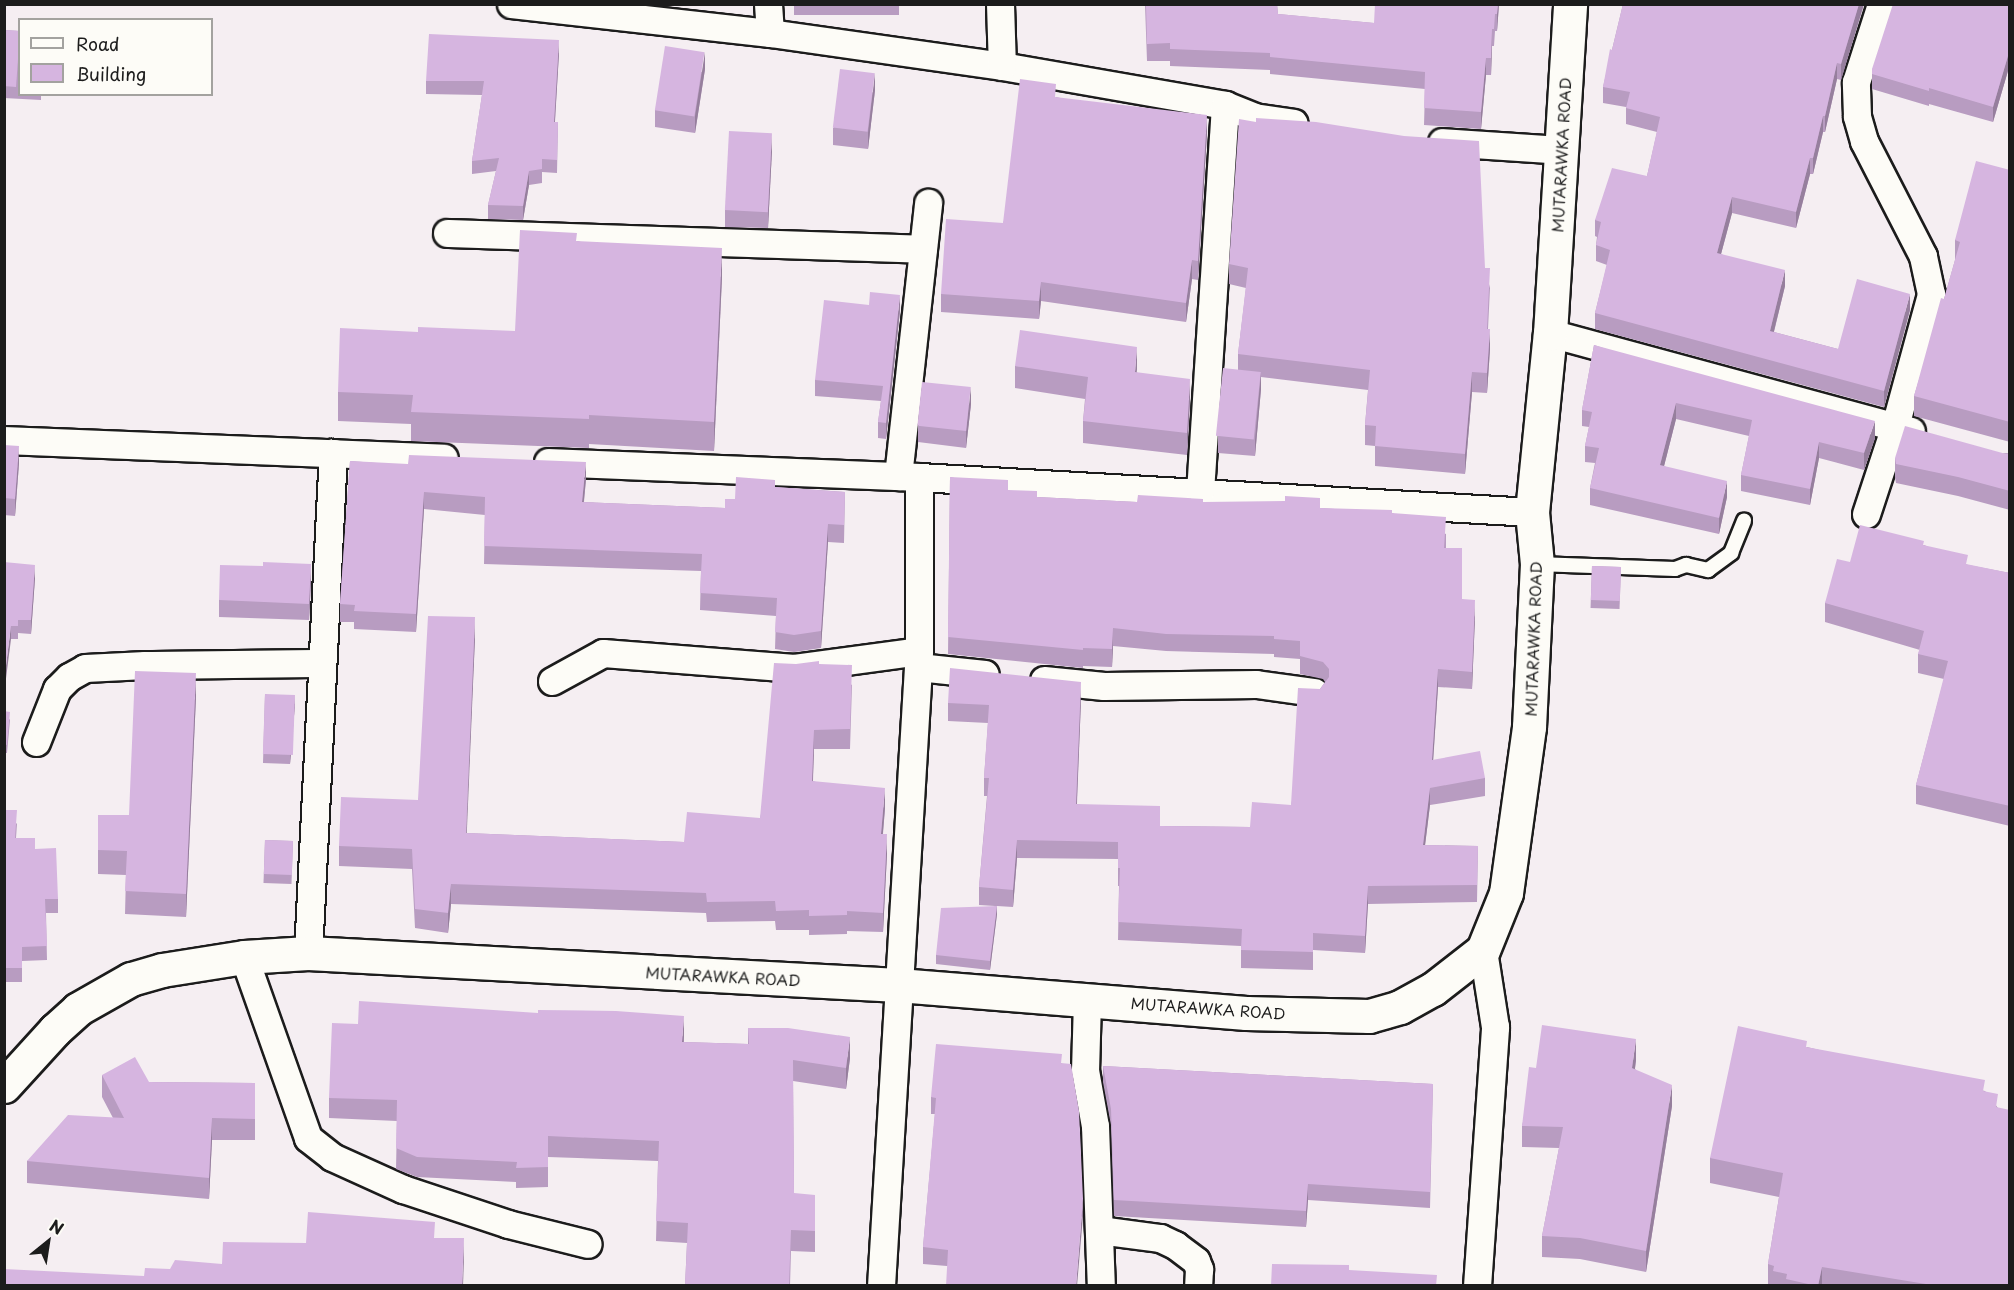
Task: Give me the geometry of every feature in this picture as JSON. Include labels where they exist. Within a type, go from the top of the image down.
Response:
[{"type":"street","points":[[511,4],[770,33],[1002,66],[1225,105],[1254,117],[1324,128]]},
{"type":"street","points":[[768,4],[770,33]]},
{"type":"street","points":[[1000,4],[1002,66]]},
{"type":"street","name":"MUTARAWKA ROAD","points":[[4,1086],[55,1030],[78,1009],[132,979],[162,970],[244,957],[308,953],[898,985],[1246,1013],[1370,1016],[1400,1007],[1433,989],[1483,950],[1506,893],[1529,726],[1537,564],[1532,512],[1550,333],[1570,4]]},
{"type":"street","points":[[1866,514],[1895,426],[1931,294],[1923,256],[1863,141],[1857,116],[1856,82],[1881,4]]},
{"type":"street","points":[[1200,492],[1225,105]]},
{"type":"street","points":[[1416,140],[1562,150]]},
{"type":"street","points":[[881,1286],[918,659],[908,477],[928,203]]},
{"type":"street","points":[[447,233],[923,249]]},
{"type":"street","points":[[1550,333],[1941,439]]},
{"type":"street","points":[[4,440],[469,459]]},
{"type":"street","points":[[308,953],[333,453]]},
{"type":"street","points":[[526,461],[908,477],[1532,512]]},
{"type":"street","points":[[552,681],[603,652],[794,668],[918,659],[1017,677],[1104,686],[1256,684],[1314,692]]},
{"type":"street","points":[[36,742],[57,689],[69,677],[86,668],[321,663]]},
{"type":"street","points":[[1477,1286],[1495,1027],[1483,950]]},
{"type":"street","points":[[244,957],[308,1138],[332,1157],[404,1189],[508,1224],[588,1244]]},
{"type":"street","points":[[1087,1000],[1085,1070],[1095,1126],[1101,1286]]},
{"type":"street","points":[[1099,1230],[1160,1238],[1175,1245],[1196,1261],[1199,1269],[1198,1286]]},
{"type":"lane","points":[[1537,564],[1675,570],[1686,565],[1708,570],[1731,553],[1744,521]]},
{"type":"building","points":[[1146,4],[1277,4],[1278,14],[1374,23],[1375,4],[1498,4],[1494,29],[1492,29],[1491,58],[1486,58],[1481,112],[1424,108],[1425,72],[1270,57],[1270,53],[1170,49],[1170,43],[1147,44]]},
{"type":"building","points":[[1623,4],[1859,4],[1841,64],[1837,63],[1825,116],[1823,116],[1813,158],[1810,158],[1796,212],[1732,197],[1717,253],[1785,270],[1770,331],[1838,349],[1857,279],[1910,294],[1884,391],[1595,313],[1610,250],[1596,245],[1601,222],[1595,220],[1612,168],[1647,176],[1660,117],[1626,108],[1630,92],[1603,87],[1610,49],[1612,50]]},
{"type":"building","points":[[1893,4],[2010,4],[2010,49],[1993,107],[1872,74]]},
{"type":"building","points":[[4,30],[18,31],[16,87],[4,86]]},
{"type":"building","points":[[429,34],[559,40],[554,122],[558,122],[557,160],[542,159],[542,169],[529,171],[523,206],[488,205],[499,158],[472,161],[484,81],[426,81]]},
{"type":"building","points":[[665,46],[705,52],[694,116],[655,110]]},
{"type":"building","points":[[840,69],[875,73],[868,132],[833,128]]},
{"type":"building","points":[[1020,79],[1056,84],[1055,97],[1207,115],[1198,261],[1192,260],[1186,303],[1041,282],[1039,301],[941,294],[946,219],[1003,223]]},
{"type":"building","points":[[1256,118],[1316,122],[1404,136],[1479,141],[1485,268],[1490,268],[1487,329],[1490,329],[1487,373],[1472,372],[1465,454],[1375,446],[1376,426],[1365,425],[1370,370],[1238,354],[1248,268],[1229,264],[1239,119],[1256,122]]},
{"type":"building","points":[[729,131],[772,133],[768,212],[725,210]]},
{"type":"building","points":[[1976,161],[2010,170],[2010,422],[1914,396],[1941,298],[1944,299],[1960,242],[1955,240]]},
{"type":"building","points":[[520,230],[577,233],[576,241],[722,248],[714,422],[589,415],[589,419],[411,412],[413,395],[338,392],[340,328],[418,332],[418,327],[515,331]]},
{"type":"building","points":[[870,292],[900,295],[886,423],[878,422],[883,386],[815,380],[824,300],[869,305]]},
{"type":"building","points":[[1020,330],[1137,347],[1135,372],[1190,379],[1187,433],[1083,421],[1088,377],[1015,366]]},
{"type":"building","points":[[1594,345],[1875,421],[1864,453],[1819,442],[1810,489],[1741,475],[1752,420],[1676,403],[1660,465],[1727,481],[1719,518],[1590,488],[1599,448],[1585,446],[1592,412],[1582,410]]},
{"type":"building","points":[[1223,368],[1261,372],[1254,440],[1216,436]]},
{"type":"building","points":[[922,382],[971,387],[966,431],[917,426]]},
{"type":"building","points":[[1905,426],[2006,454],[2010,453],[2010,491],[1896,464],[1895,458]]},
{"type":"building","points":[[4,445],[19,446],[15,499],[4,498]]},
{"type":"building","points":[[409,455],[586,462],[582,502],[725,508],[725,499],[735,499],[736,477],[775,480],[775,487],[845,492],[844,525],[828,524],[821,631],[794,635],[775,632],[777,598],[700,593],[702,554],[484,546],[485,497],[424,492],[416,614],[354,611],[355,605],[340,604],[350,461],[408,464]]},
{"type":"building","points":[[950,477],[1008,480],[1008,490],[1037,491],[1037,497],[1137,502],[1138,495],[1203,499],[1203,502],[1285,501],[1285,496],[1320,498],[1320,508],[1392,510],[1392,513],[1446,517],[1444,548],[1462,548],[1462,599],[1475,600],[1472,672],[1438,669],[1432,760],[1480,751],[1485,778],[1430,788],[1423,845],[1478,846],[1477,885],[1368,886],[1365,936],[1313,933],[1313,952],[1241,950],[1242,929],[1118,922],[1120,868],[1118,868],[1118,842],[1017,840],[1013,890],[979,887],[989,778],[984,778],[989,705],[948,703],[950,668],[1081,682],[1076,804],[1160,806],[1160,826],[1250,827],[1252,802],[1291,805],[1298,688],[1320,689],[1329,677],[1329,669],[1323,662],[1300,656],[1300,641],[1274,639],[1274,636],[1166,634],[1113,628],[1112,649],[1083,648],[1083,650],[948,637]]},
{"type":"building","points":[[1860,525],[1924,541],[1923,545],[1968,555],[1966,564],[2010,573],[2010,806],[1916,785],[1948,661],[1918,654],[1924,631],[1825,603],[1837,559],[1850,562]]},
{"type":"building","points":[[4,562],[35,565],[31,620],[18,620],[18,626],[11,626],[4,681]]},
{"type":"building","points":[[263,562],[311,564],[309,604],[219,600],[220,565],[263,566]]},
{"type":"building","points":[[1592,566],[1621,567],[1620,601],[1591,600]]},
{"type":"building","points":[[428,616],[475,617],[466,833],[684,842],[687,812],[760,818],[774,663],[796,664],[819,661],[819,664],[852,665],[850,729],[814,730],[812,781],[885,788],[881,834],[887,834],[883,913],[847,911],[847,915],[809,916],[809,910],[776,911],[775,901],[707,902],[706,893],[451,884],[448,913],[415,909],[412,849],[339,846],[341,797],[418,800]]},
{"type":"building","points":[[135,671],[196,673],[186,894],[125,891],[127,851],[98,850],[98,815],[129,815]]},
{"type":"building","points":[[265,694],[295,695],[293,755],[263,754]]},
{"type":"building","points":[[4,711],[10,712],[7,745],[4,744]]},
{"type":"building","points":[[4,810],[17,810],[15,838],[35,838],[35,849],[56,848],[58,899],[45,899],[47,946],[22,947],[22,968],[4,968]]},
{"type":"building","points":[[265,840],[293,841],[292,875],[264,874]]},
{"type":"building","points":[[997,906],[990,961],[936,955],[941,908]]},
{"type":"building","points":[[359,1001],[538,1013],[538,1010],[616,1011],[684,1016],[682,1042],[749,1044],[748,1028],[788,1028],[850,1037],[846,1068],[793,1060],[794,1193],[815,1195],[815,1231],[791,1230],[789,1286],[685,1286],[688,1223],[656,1221],[659,1141],[548,1136],[548,1167],[516,1168],[517,1162],[417,1157],[396,1148],[397,1100],[329,1098],[332,1023],[358,1024]]},
{"type":"building","points":[[1542,1025],[1636,1039],[1632,1068],[1672,1085],[1646,1251],[1580,1238],[1542,1236],[1563,1127],[1522,1126],[1529,1067],[1536,1068]]},
{"type":"building","points":[[1738,1026],[1807,1041],[1806,1047],[1985,1080],[1983,1091],[1998,1094],[1996,1107],[2010,1110],[2010,1286],[1938,1286],[1822,1267],[1817,1286],[1786,1279],[1787,1274],[1773,1271],[1774,1266],[1768,1264],[1783,1173],[1710,1158]]},
{"type":"building","points":[[936,1044],[1062,1054],[1061,1063],[1071,1064],[1079,1111],[1083,1199],[1076,1286],[946,1286],[948,1250],[923,1247],[936,1098],[931,1097]]},
{"type":"building","points":[[135,1057],[149,1082],[255,1083],[255,1119],[212,1118],[209,1178],[27,1161],[68,1115],[124,1118],[102,1075]]},
{"type":"building","points":[[1103,1066],[1433,1084],[1430,1192],[1308,1184],[1306,1211],[1114,1200],[1111,1109]]},
{"type":"building","points":[[308,1212],[435,1222],[434,1238],[464,1238],[462,1286],[4,1286],[4,1269],[144,1276],[145,1268],[170,1269],[175,1260],[222,1264],[223,1242],[306,1243]]},
{"type":"building","points":[[1272,1264],[1349,1265],[1349,1270],[1437,1275],[1436,1286],[1271,1286]]}]
